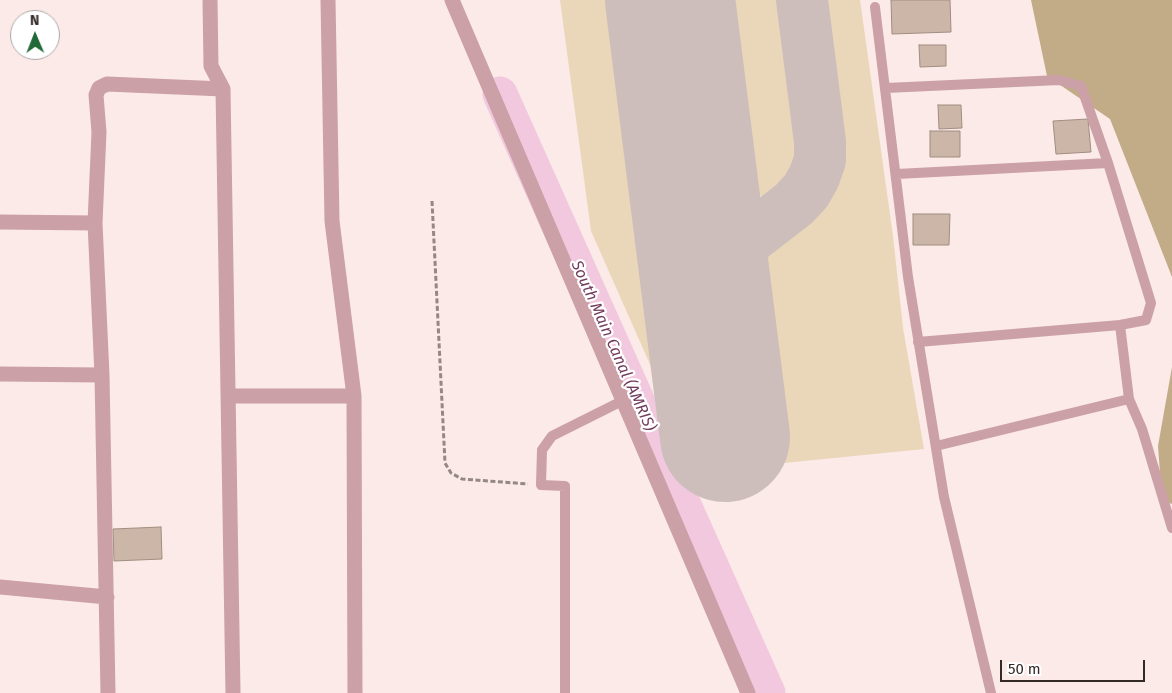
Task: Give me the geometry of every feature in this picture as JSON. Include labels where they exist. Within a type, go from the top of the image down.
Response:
[{"type":"street","points":[[210,0],[210,66],[223,89],[233,693]]},
{"type":"street","points":[[328,0],[332,221],[354,396],[355,693]]},
{"type":"street","points":[[452,0],[748,693]]},
{"type":"street","points":[[108,693],[102,375],[95,223],[99,132],[96,95],[99,88],[107,84],[223,89]]},
{"type":"street","points":[[0,222],[95,223]]},
{"type":"street","points":[[0,374],[102,375]]},
{"type":"street","points":[[228,396],[354,396]]},
{"type":"street","points":[[0,587],[107,598]]},
{"type":"lane","points":[[875,7],[897,174],[908,277],[944,497],[991,693]]},
{"type":"lane","points":[[886,88],[1059,80],[1080,86],[1108,163],[1151,303],[1146,320],[1120,325],[918,342]]},
{"type":"lane","points":[[897,174],[1108,163]]},
{"type":"lane","points":[[1120,325],[1129,399],[1142,429],[1172,528]]},
{"type":"lane","points":[[936,446],[1129,399]]},
{"type":"lane","points":[[565,693],[565,486],[541,485],[541,455],[547,440],[622,401]]},
{"type":"path","points":[[432,202],[445,463],[451,473],[462,478],[541,485]]},
{"type":"shaded area","points":[[560,0],[624,0],[675,421],[591,231]]},
{"type":"shaded area","points":[[716,0],[787,0],[806,166],[799,179],[771,195],[754,197],[740,190]]},
{"type":"shaded area","points":[[818,0],[860,0],[893,236],[903,328],[924,449],[774,464],[749,269],[754,254],[761,243],[788,226],[830,183],[834,170],[834,134]]},
{"type":"shaded area","points":[[1031,0],[1172,0],[1172,277],[1110,119],[1047,76]]},
{"type":"shaded area","points":[[1172,367],[1172,504],[1162,500],[1158,446]]},
{"type":"building","points":[[891,0],[950,0],[951,32],[892,34]]},
{"type":"building","points":[[919,45],[946,45],[946,66],[920,67]]},
{"type":"building","points":[[938,105],[961,105],[962,128],[939,129]]},
{"type":"building","points":[[1088,119],[1091,152],[1056,154],[1053,121]]},
{"type":"building","points":[[930,131],[960,131],[960,157],[930,157]]},
{"type":"building","points":[[913,214],[950,214],[949,245],[913,245]]},
{"type":"building","points":[[161,527],[162,559],[114,561],[113,529]]},
{"type":"waterway","name":"South Main Canal (AMRIS)","points":[[500,94],[768,693]]},
{"type":"taxiway","points":[[750,238],[794,204],[806,191],[814,177],[820,160],[820,142],[802,0]]},
{"type":"taxiway","points":[[694,191],[750,238],[707,297]]},
{"type":"runway","points":[[670,0],[725,437]]}]
